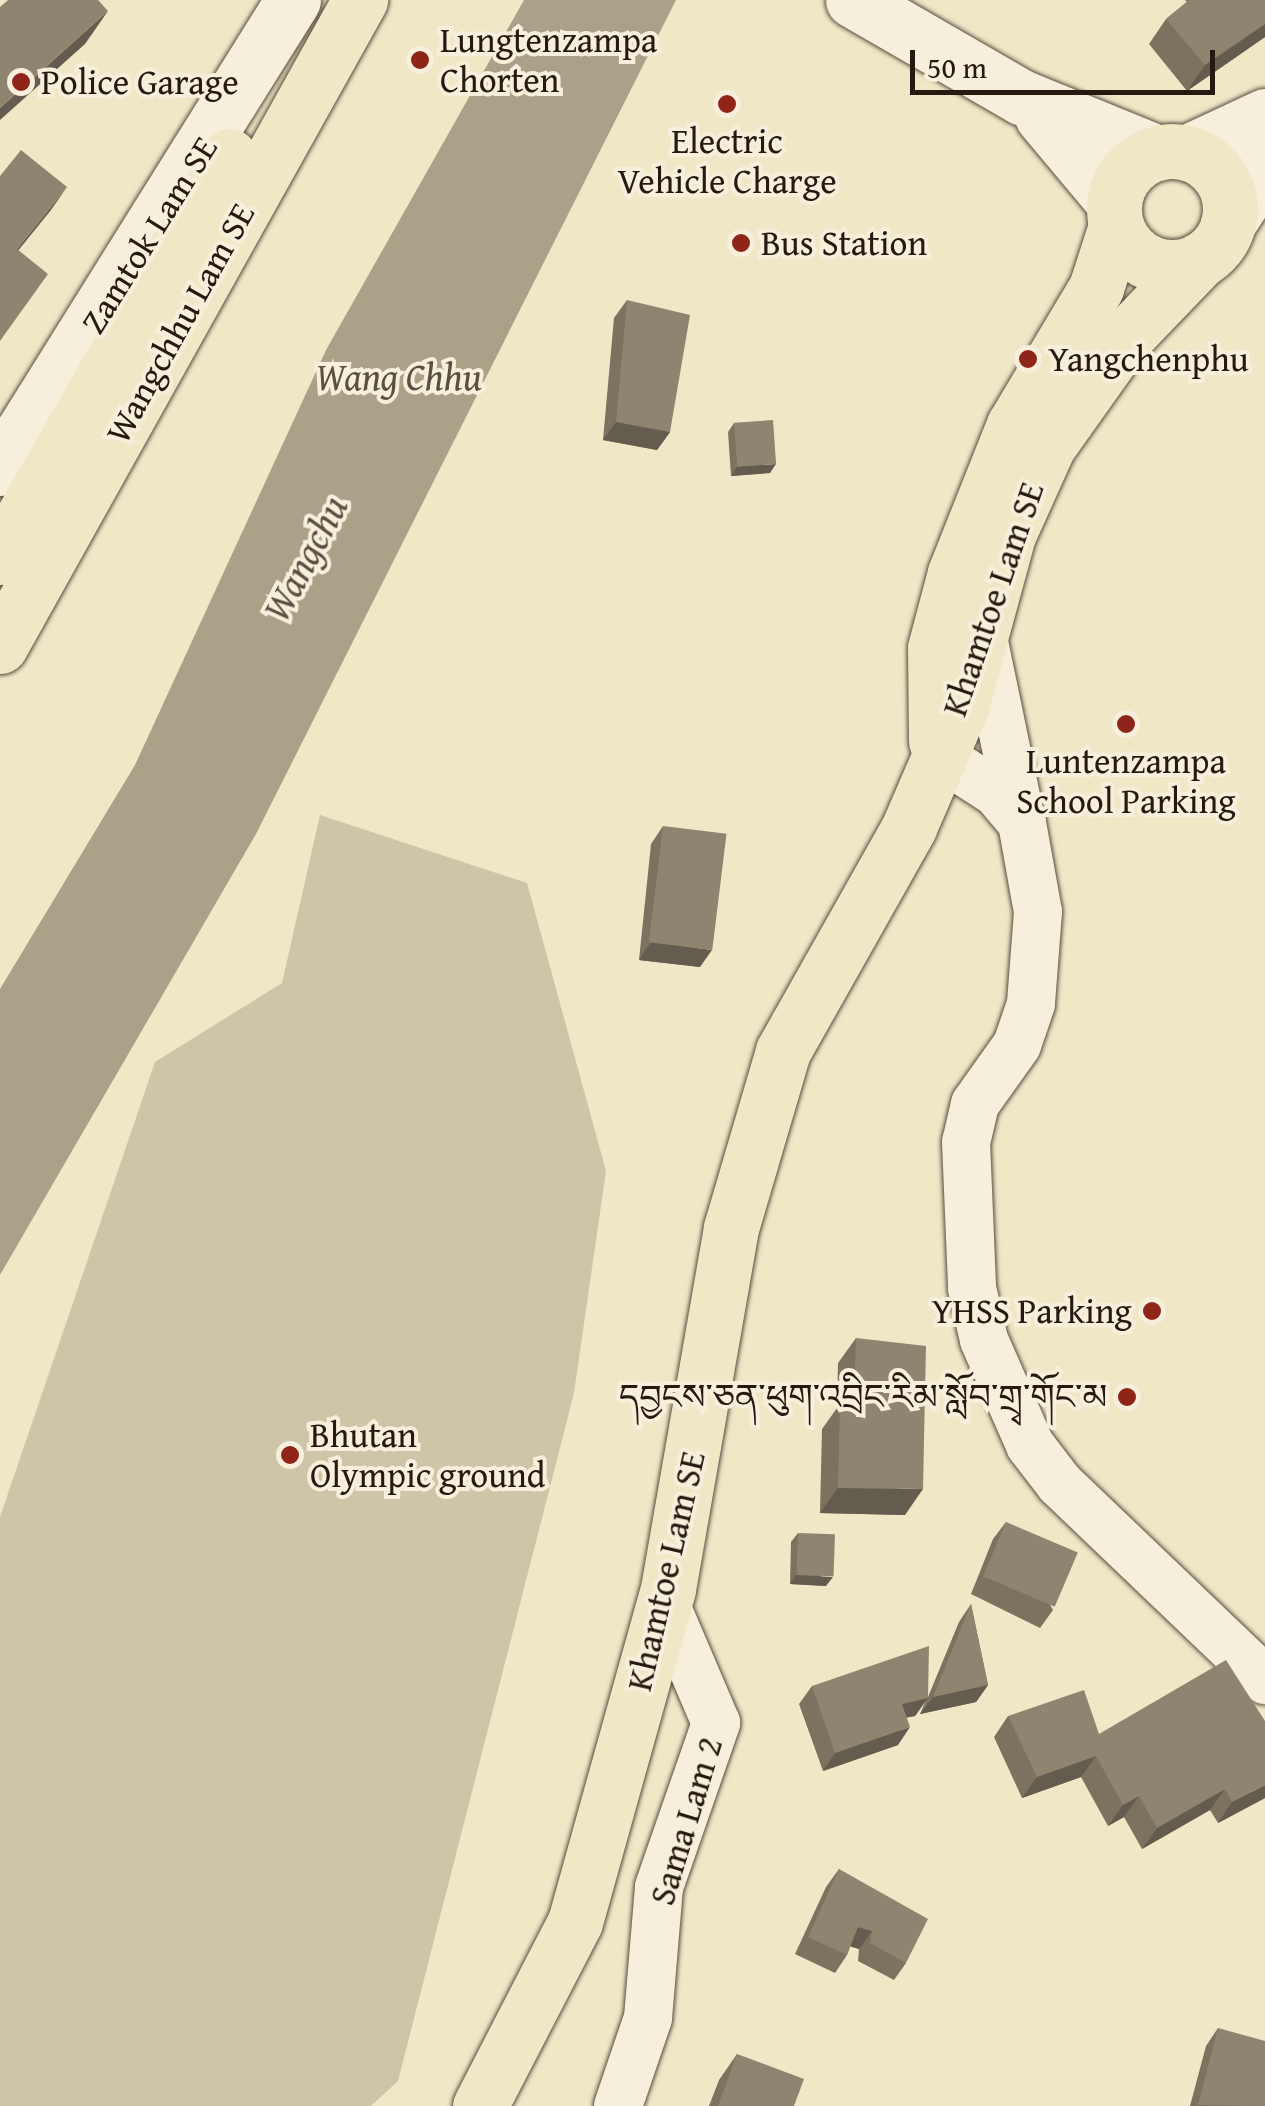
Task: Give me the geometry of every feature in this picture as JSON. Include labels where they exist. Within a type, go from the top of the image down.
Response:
[{"type":"main road","name":"Zamtok Lam SE","points":[[0,468],[293,0]]},
{"type":"main road","name":"Wangchhu Lam SE","points":[[0,557],[320,0]]},
{"type":"main road","name":"Wangchhu Lam SE","points":[[0,646],[360,0]]},
{"type":"main road","points":[[853,0],[1021,97],[1216,172],[1214,241],[1150,263],[1115,214],[1087,160],[1021,97]]},
{"type":"main road","points":[[1115,214],[1128,170],[1265,116]]},
{"type":"main road","name":"Khamtoe Lam SE","points":[[480,2106],[575,1922],[664,1601],[732,1228],[778,1067],[910,827],[982,634],[1008,536],[1048,446],[1124,339],[1214,241],[1265,166]]},
{"type":"main road","name":"Khamtoe Lam SE","points":[[937,754],[930,690],[955,573],[1014,425],[1096,288],[1115,214]]},
{"type":"street","points":[[982,634],[1038,912],[1031,1004],[1017,1045],[976,1104],[966,1142],[984,1340],[1030,1445],[1060,1484],[1265,1680]]},
{"type":"street","points":[[937,754],[997,793],[1022,823]]},
{"type":"street","name":"Sama Lam 2","points":[[618,2106],[648,2018],[660,1886],[716,1723],[664,1601]]},
{"type":"shaded area","name":"Bhutan Olympic ground","points":[[320,815],[527,883],[606,1171],[574,1393],[398,2081],[371,2106],[0,2106],[0,1517],[155,1062],[282,983]]},
{"type":"water","name":"Wang Chhu","points":[[524,0],[676,0],[256,834],[0,1275],[0,989],[135,765],[326,350]]},
{"type":"building","name":"Police Garage","points":[[8,0],[98,0],[108,11],[0,108],[0,7]]},
{"type":"building","points":[[1189,0],[1265,0],[1265,24],[1205,65],[1166,19]]},
{"type":"building","points":[[21,150],[67,187],[17,249],[48,274],[0,341],[0,176]]},
{"type":"building","points":[[627,300],[690,315],[670,432],[616,422]]},
{"type":"building","points":[[773,420],[776,464],[737,467],[734,423]]},
{"type":"building","points":[[663,826],[727,834],[712,950],[649,942]]},
{"type":"building","points":[[856,1338],[926,1346],[923,1489],[838,1488],[840,1404],[854,1404]]},
{"type":"building","points":[[1006,1522],[1078,1552],[1055,1607],[983,1576]]},
{"type":"building","points":[[798,1533],[835,1534],[834,1576],[797,1575]]},
{"type":"building","points":[[971,1604],[988,1685],[933,1697]]},
{"type":"building","points":[[929,1646],[928,1698],[902,1704],[910,1727],[835,1753],[812,1686]]},
{"type":"building","points":[[1226,1660],[1265,1721],[1265,1785],[1232,1802],[1225,1789],[1157,1828],[1139,1796],[1123,1805],[1096,1756],[1037,1777],[1008,1716],[1084,1690],[1099,1734]]},
{"type":"building","points":[[839,1869],[928,1919],[906,1963],[870,1943],[872,1931],[858,1927],[847,1955],[808,1937]]},
{"type":"building","points":[[1218,2028],[1265,2041],[1265,2106],[1198,2105]]},
{"type":"building","points":[[737,2054],[804,2079],[794,2106],[718,2106]]},
{"type":"place","name":"Lungtenzampa Chorten","points":[[420,60]]},
{"type":"place","name":"Police Garage","points":[[21,82]]},
{"type":"place","name":"Electric Vehicle Charge","points":[[727,104]]},
{"type":"place","name":"Bus Station","points":[[741,243]]},
{"type":"place","name":"Yangchenphu","points":[[1028,359]]},
{"type":"place","name":"Luntenzampa School Parking","points":[[1126,724]]},
{"type":"place","name":"YHSS Parking","points":[[1152,1311]]},
{"type":"place","name":"དབྱངས་ཅན་ཕུག་འབྲིང་རིམ་སློབ་གྲྭ་གོང་མ","points":[[1127,1397]]},
{"type":"place","name":"Bhutan Olympic ground","points":[[290,1455]]},
{"type":"water label","name":"Wangchu","points":[[305,558]]}]
